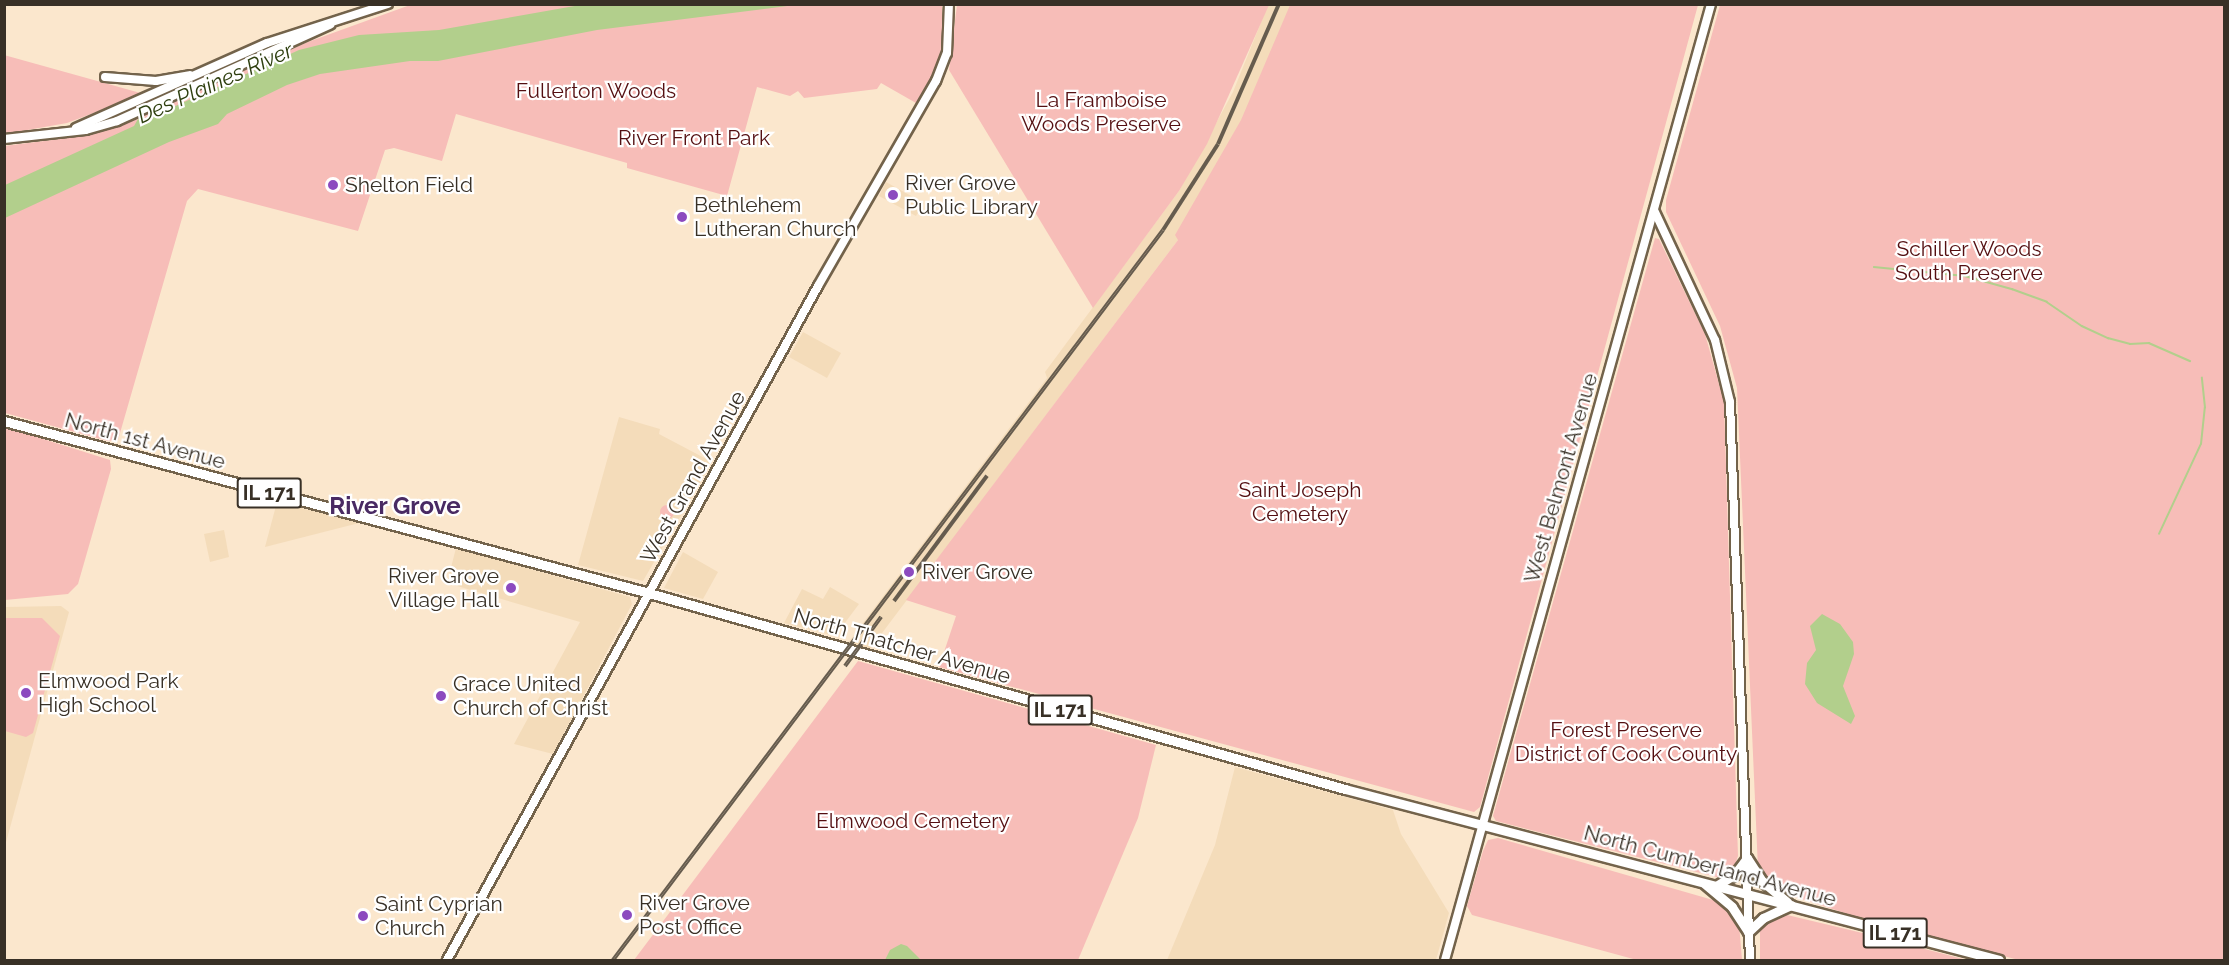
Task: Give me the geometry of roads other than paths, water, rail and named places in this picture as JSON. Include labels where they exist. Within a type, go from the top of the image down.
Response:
[{"type":"main road","points":[[4,139],[76,128],[267,43],[330,25],[388,4]]},
{"type":"main road","name":"West Grand Avenue","points":[[447,960],[824,274],[936,81],[947,52],[949,4]]},
{"type":"main road","name":"West Belmont Avenue","points":[[1445,960],[1711,4]]},
{"type":"main road","points":[[76,128],[86,130],[148,109],[330,25]]},
{"type":"main road","points":[[105,77],[156,81],[204,71]]},
{"type":"main road","points":[[1654,210],[1721,357],[1730,402],[1750,960]]},
{"type":"main road","name":"North 1st Avenue","points":[[4,421],[380,522]]},
{"type":"main road","name":"North Thatcher Avenue","points":[[380,522],[649,593],[1482,826]]},
{"type":"main road","name":"North Cumberland Avenue","points":[[1482,826],[1999,960]]},
{"type":"main road","points":[[1716,886],[1735,874],[1747,858]]},
{"type":"main road","points":[[1747,858],[1762,881],[1791,905],[1763,918],[1748,932]]},
{"type":"main road","points":[[1703,883],[1732,907],[1748,932]]},
{"type":"waterway","points":[[1874,267],[1965,276],[2012,289],[2047,302],[2082,326],[2108,338],[2130,344],[2149,343],[2190,361]]},
{"type":"waterway","points":[[2159,534],[2201,444],[2205,408],[2202,378]]},
{"type":"railway","points":[[613,960],[1163,230],[1218,144],[1279,4]]},
{"type":"railway","points":[[894,601],[987,476]]},
{"type":"railway","points":[[845,666],[881,617]]},
{"type":"place","name":"Shelton Field","points":[[333,185]]},
{"type":"place","name":"River Grove Public Library","points":[[893,195]]},
{"type":"place","name":"Bethlehem Lutheran Church","points":[[682,217]]},
{"type":"place","name":"River Grove","points":[[909,572]]},
{"type":"place","name":"River Grove Village Hall","points":[[511,588]]},
{"type":"place","name":"Elmwood Park High School","points":[[26,693]]},
{"type":"place","name":"Grace United Church of Christ","points":[[441,696]]},
{"type":"place","name":"River Grove Post Office","points":[[627,915]]},
{"type":"place","name":"Saint Cyprian Church","points":[[363,916]]},
{"type":"district","name":"River Grove","points":[[395,506]]},
{"type":"water label","name":"Des Plaines River","points":[[215,83]]},
{"type":"park label","name":"Fullerton Woods","points":[[596,91]]},
{"type":"park label","name":"La Framboise Woods Preserve","points":[[1101,112]]},
{"type":"park label","name":"River Front Park","points":[[694,138]]},
{"type":"park label","name":"Schiller Woods South Preserve","points":[[1969,261]]},
{"type":"park label","name":"Saint Joseph Cemetery","points":[[1300,502]]},
{"type":"park label","name":"Forest Preserve District of Cook County","points":[[1626,742]]},
{"type":"park label","name":"Elmwood Cemetery","points":[[913,821]]}]
